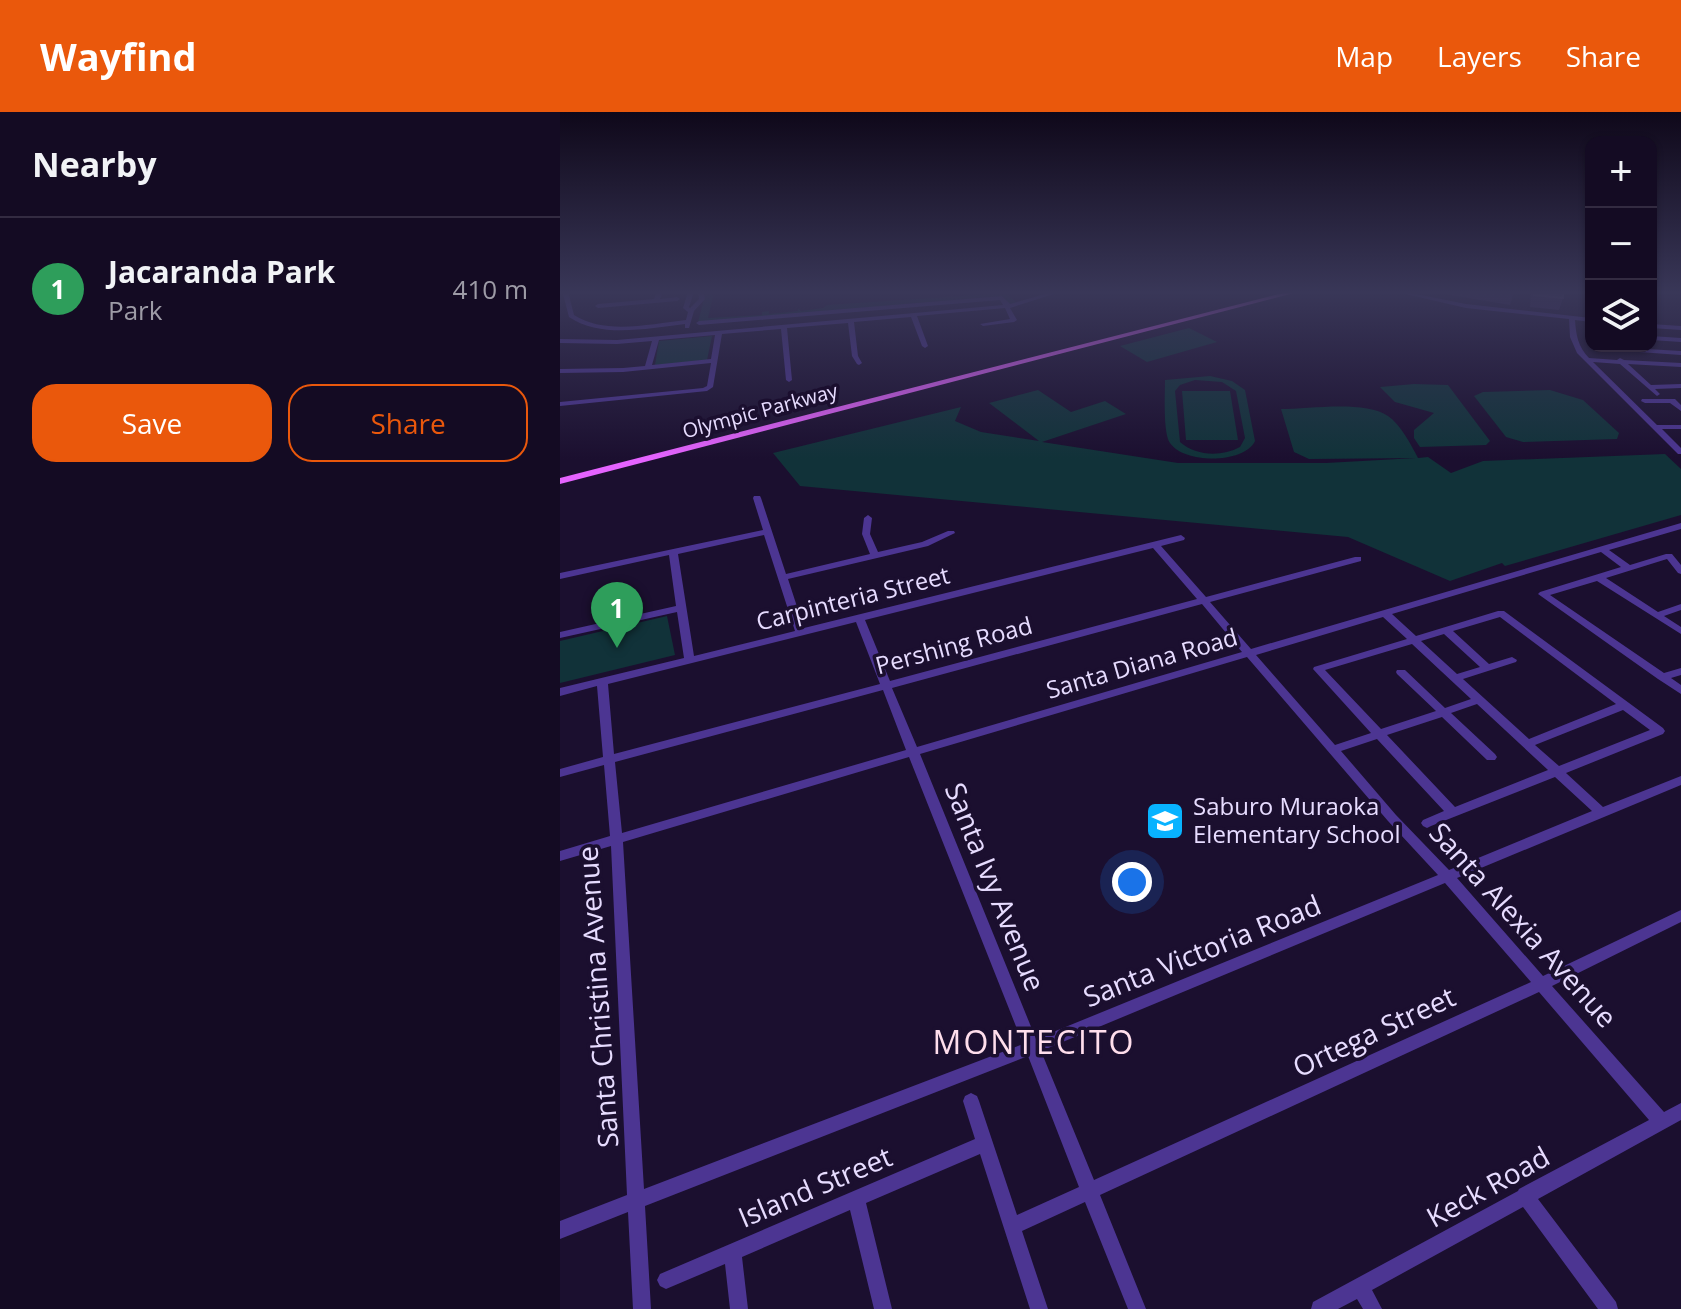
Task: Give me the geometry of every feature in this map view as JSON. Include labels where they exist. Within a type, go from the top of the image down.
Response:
[{"type":"main road","name":"Olympic Parkway","points":[[560,472],[1057,348]]},
{"type":"main road","name":"Olympic Parkway","points":[[560,481],[1058,348]]},
{"type":"street","points":[[648,368],[653,348]]},
{"type":"street","points":[[560,404],[705,390],[710,387],[716,348]]},
{"type":"street","points":[[786,348],[789,380]]},
{"type":"street","points":[[854,348],[859,363]]},
{"type":"street","points":[[1576,348],[1681,452]]},
{"type":"street","points":[[1657,351],[1681,353]]},
{"type":"street","points":[[1615,352],[1657,394]]},
{"type":"street","points":[[1586,360],[1620,360],[1679,367]]},
{"type":"street","points":[[560,371],[648,368],[713,361]]},
{"type":"street","points":[[1649,387],[1681,386]]},
{"type":"street","points":[[1645,401],[1672,401],[1681,409]]},
{"type":"street","points":[[1655,427],[1681,427]]},
{"type":"street","points":[[757,498],[800,632]]},
{"type":"street","points":[[868,518],[866,534],[875,556]]},
{"type":"street","name":"Santa Diana Road","points":[[560,856],[1681,526]]},
{"type":"street","points":[[560,576],[766,532]]},
{"type":"street","points":[[784,577],[925,544],[951,533]]},
{"type":"street","name":"Carpinteria Street","points":[[560,692],[1181,538]]},
{"type":"street","points":[[1156,545],[1252,654]]},
{"type":"street","points":[[1602,549],[1628,568]]},
{"type":"street","points":[[673,552],[689,659]]},
{"type":"street","points":[[1681,571],[1669,556],[1543,594],[1681,690]]},
{"type":"street","name":"Pershing Road","points":[[560,773],[1358,559]]},
{"type":"street","points":[[1598,577],[1681,631]]},
{"type":"street","points":[[1657,615],[1681,607]]},
{"type":"street","points":[[560,635],[682,608]]},
{"type":"street","points":[[1427,823],[1453,813],[1557,772],[1659,731],[1501,613],[1318,669],[1453,813]]},
{"type":"street","points":[[1386,614],[1602,813]]},
{"type":"street","name":"Santa Ivy Avenue","points":[[859,618],[1137,1309]]},
{"type":"street","points":[[1445,629],[1488,668]]},
{"type":"street","name":"Santa Alexia Avenue","points":[[1252,654],[1392,818],[1449,878],[1662,1122]]},
{"type":"street","points":[[1455,678],[1512,660]]},
{"type":"street","points":[[1662,677],[1681,671]]},
{"type":"street","points":[[1401,672],[1491,757]]},
{"type":"street","name":"Santa Christina Avenue","points":[[602,681],[642,1309]]},
{"type":"street","points":[[1335,749],[1479,700]]},
{"type":"street","points":[[1527,744],[1625,705]]},
{"type":"street","name":"Santa Victoria Road","points":[[560,1230],[636,1198],[1031,1048],[1681,780]]},
{"type":"street","name":"Ortega Street","points":[[1011,1227],[1541,984],[1681,916]]},
{"type":"street","points":[[971,1101],[1039,1309]]},
{"type":"street","name":"Keck Road","points":[[1320,1309],[1681,1111]]},
{"type":"street","name":"Island Street","points":[[666,1280],[984,1144]]},
{"type":"street","points":[[1525,1195],[1609,1309]]},
{"type":"street","points":[[856,1198],[883,1309]]},
{"type":"street","points":[[732,1251],[739,1309]]},
{"type":"street","points":[[1361,1288],[1373,1309]]},
{"type":"green space","points":[[658,348],[710,348],[707,360],[655,365]]},
{"type":"green space","points":[[1123,348],[1196,348],[1147,362]]},
{"type":"green space","points":[[1210,376],[1232,381],[1245,390],[1255,441],[1249,449],[1227,457],[1200,458],[1177,450],[1170,443],[1166,431],[1165,380]],"holes":[[[1195,380],[1222,382],[1236,391],[1245,438],[1240,447],[1225,452],[1209,454],[1186,447],[1180,442],[1175,391],[1180,385]]]},
{"type":"green space","points":[[1448,385],[1490,441],[1486,445],[1420,447],[1414,438],[1414,430],[1434,413],[1395,402],[1380,387]]},
{"type":"green space","points":[[1038,390],[1071,412],[1105,401],[1126,414],[1042,442],[1178,463],[1326,463],[1416,458],[1309,459],[1294,452],[1281,409],[1336,406],[1366,408],[1388,416],[1401,430],[1418,458],[1428,457],[1451,473],[1483,461],[1665,454],[1681,469],[1681,515],[1505,566],[1502,563],[1450,581],[1348,537],[800,486],[773,453],[961,407],[955,421],[981,432],[1039,441],[989,403]]},
{"type":"green space","points":[[1550,390],[1583,400],[1619,433],[1617,439],[1523,442],[1506,437],[1474,396],[1483,392]]},
{"type":"green space","points":[[1182,391],[1230,391],[1238,440],[1186,440]]},
{"type":"green space","points":[[667,616],[675,655],[560,683],[560,641]]},
{"type":"place","name":"Jacaranda Park","points":[[617,648]]},
{"type":"place","name":"Saburo Muraoka Elementary School","points":[[1165,821]]},
{"type":"district","name":"MONTECITO","points":[[1034,1043]]}]
